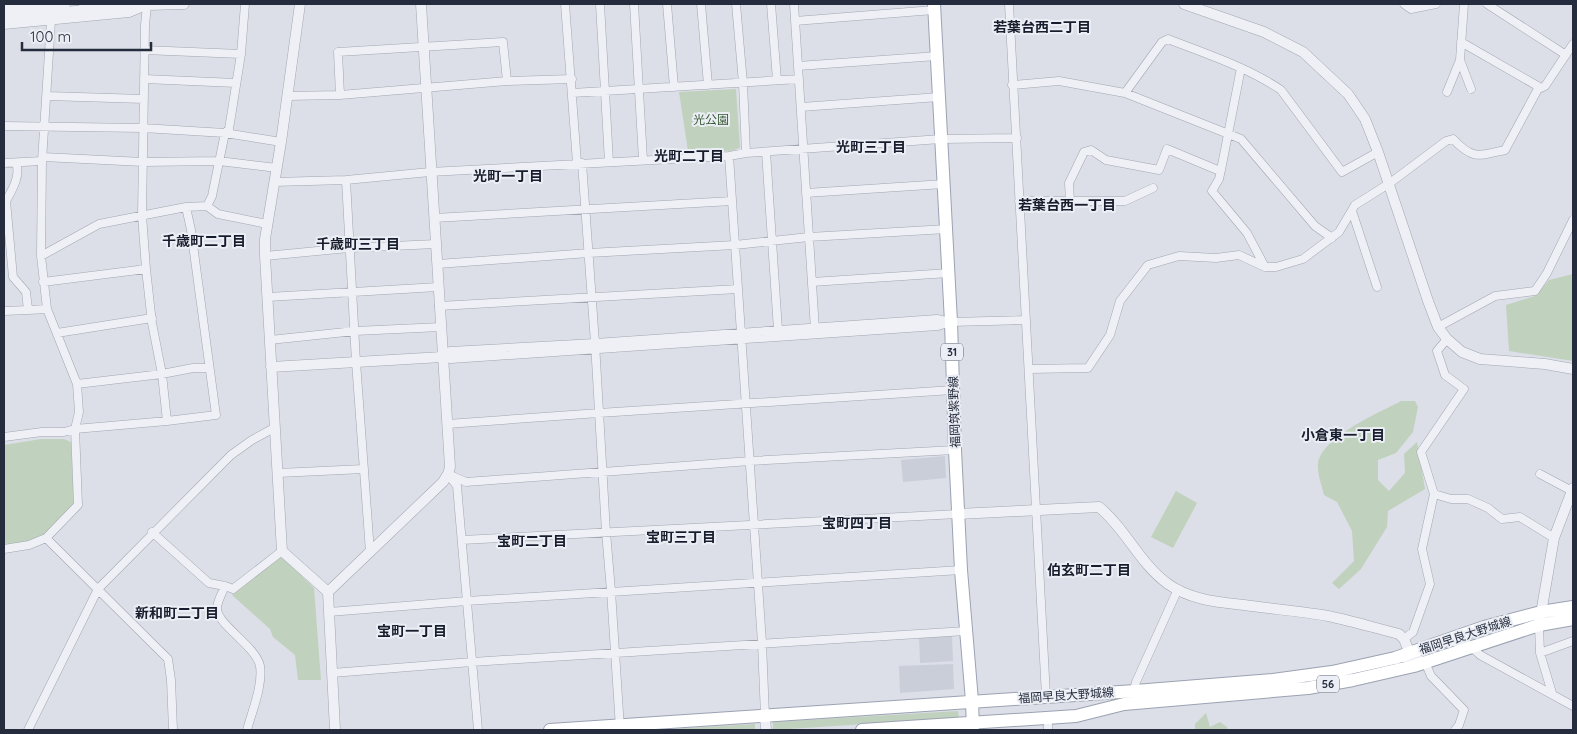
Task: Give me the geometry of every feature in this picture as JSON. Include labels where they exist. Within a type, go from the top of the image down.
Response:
[{"type":"main road","name":"福岡筑紫野線","points":[[934,7],[940,139],[947,229],[958,514],[972,701],[972,726]]},
{"type":"main road","name":"福岡早良大野城線","points":[[862,730],[1048,724],[1124,704],[1308,688],[1361,678],[1425,662],[1573,607]]},
{"type":"main road","name":"福岡早良大野城線","points":[[550,730],[620,728],[1274,680],[1332,672],[1395,658],[1484,627],[1540,618],[1573,619]]},
{"type":"street","points":[[4,8],[66,4]]},
{"type":"street","points":[[83,4],[112,8]]},
{"type":"street","points":[[4,25],[129,13],[147,4]]},
{"type":"street","points":[[147,4],[144,50],[142,215],[146,269],[162,374],[166,421]]},
{"type":"street","points":[[4,17],[147,4],[184,4]]},
{"type":"street","points":[[207,206],[212,196],[225,133],[229,129],[241,54],[245,4]]},
{"type":"street","points":[[300,4],[288,96],[267,224],[264,256],[282,551],[328,592],[335,730]]},
{"type":"street","points":[[328,592],[443,482],[450,467],[422,46],[421,4]]},
{"type":"street","points":[[565,4],[579,163],[586,208],[620,728]]},
{"type":"street","points":[[600,4],[609,162]]},
{"type":"street","points":[[634,4],[643,160]]},
{"type":"street","points":[[667,4],[674,87]]},
{"type":"street","points":[[701,4],[708,85]]},
{"type":"street","points":[[736,4],[743,82],[746,153]]},
{"type":"street","points":[[771,4],[777,80]]},
{"type":"street","points":[[794,4],[802,150],[816,331]]},
{"type":"street","points":[[1009,4],[1046,696]]},
{"type":"street","points":[[1184,4],[1264,32],[1304,52],[1348,94],[1365,119],[1390,183],[1438,328],[1446,339],[1462,352],[1480,359],[1545,364],[1573,369]]},
{"type":"street","points":[[1404,4],[1411,9],[1436,4]]},
{"type":"street","points":[[1447,92],[1460,60],[1464,4]]},
{"type":"street","points":[[1487,4],[1566,55]]},
{"type":"street","points":[[795,21],[934,7]]},
{"type":"street","points":[[4,549],[29,545],[46,538],[78,505],[75,429],[79,412],[77,384],[48,309],[41,256],[43,159],[50,21]]},
{"type":"street","points":[[1125,93],[1162,42],[1168,39],[1242,68],[1267,80],[1281,90],[1342,172],[1378,152]]},
{"type":"street","points":[[340,94],[338,52],[503,42],[507,81]]},
{"type":"street","points":[[1461,42],[1541,88],[1545,86],[1573,44]]},
{"type":"street","points":[[144,50],[241,54]]},
{"type":"street","points":[[798,66],[937,56]]},
{"type":"street","points":[[1460,60],[1471,89]]},
{"type":"street","points":[[1242,68],[1219,179],[1212,191],[1246,233],[1265,267]]},
{"type":"street","points":[[572,94],[799,78]]},
{"type":"street","points":[[144,79],[236,83]]},
{"type":"street","points":[[288,96],[340,94],[507,81],[572,79]]},
{"type":"street","points":[[1012,85],[1060,81],[1125,93],[1241,139],[1314,226],[1332,238]]},
{"type":"street","points":[[1029,369],[1088,368],[1110,335],[1120,302],[1148,265],[1179,256],[1216,258],[1239,254],[1265,267],[1276,267],[1303,259],[1339,232],[1355,205],[1390,183],[1446,141],[1453,139],[1464,151],[1479,156],[1505,150],[1538,87]]},
{"type":"street","points":[[47,96],[144,99]]},
{"type":"street","points":[[801,107],[939,97]]},
{"type":"street","points":[[4,126],[143,128],[225,133],[281,142]]},
{"type":"street","points":[[274,182],[346,180],[430,172],[729,156],[746,153],[940,139],[1017,138]]},
{"type":"street","points":[[1070,202],[1069,183],[1084,152],[1091,150],[1106,160],[1159,170],[1167,149],[1220,171]]},
{"type":"street","points":[[766,152],[778,330]]},
{"type":"street","points":[[729,156],[762,643],[766,730]]},
{"type":"street","points":[[4,163],[43,159],[143,162],[219,161],[277,168]]},
{"type":"street","points":[[16,163],[17,174],[6,201],[13,277],[26,292],[28,310]]},
{"type":"street","points":[[346,180],[356,362],[370,552]]},
{"type":"street","points":[[806,192],[944,184]]},
{"type":"street","points":[[1020,201],[1125,201],[1153,188]]},
{"type":"street","points":[[434,218],[732,201]]},
{"type":"street","points":[[41,256],[99,224],[186,207],[207,206],[218,214],[267,224]]},
{"type":"street","points":[[4,438],[42,432],[64,432],[75,429],[216,415],[186,207]]},
{"type":"street","points":[[1352,211],[1377,287]]},
{"type":"street","points":[[1438,328],[1495,296],[1534,291],[1547,273],[1573,220]]},
{"type":"street","points":[[438,264],[947,229]]},
{"type":"street","points":[[264,256],[349,248],[436,244]]},
{"type":"street","points":[[43,282],[146,269]]},
{"type":"street","points":[[812,282],[949,273]]},
{"type":"street","points":[[268,297],[438,287]]},
{"type":"street","points":[[439,306],[738,289]]},
{"type":"street","points":[[4,311],[48,309]]},
{"type":"street","points":[[57,333],[152,318]]},
{"type":"street","points":[[272,367],[442,357],[450,350],[595,346],[816,331],[937,319],[951,322],[1026,320]]},
{"type":"street","points":[[270,340],[355,331],[441,327]]},
{"type":"street","points":[[741,336],[778,330],[816,331]]},
{"type":"street","points":[[1404,639],[1413,632],[1430,584],[1422,549],[1434,494],[1421,452],[1464,389],[1445,375],[1437,351],[1446,339]]},
{"type":"street","points":[[77,384],[162,374],[193,368],[209,368]]},
{"type":"street","points":[[447,424],[954,390]]},
{"type":"street","points":[[28,730],[98,589],[152,532],[231,455],[252,440],[274,428]]},
{"type":"street","points":[[448,474],[466,482],[750,461],[955,450]]},
{"type":"street","points":[[278,473],[364,470]]},
{"type":"street","points":[[448,474],[457,486],[478,730]]},
{"type":"street","points":[[1540,474],[1572,490],[1554,538],[1540,618],[1540,652],[1552,693]]},
{"type":"street","points":[[1434,494],[1451,499],[1468,499],[1488,508],[1502,519],[1520,517],[1554,538]]},
{"type":"street","points":[[462,540],[754,523],[1099,507],[1112,518],[1134,550],[1151,569],[1168,584],[1187,595],[1209,601],[1328,616],[1398,634],[1404,639],[1410,654]]},
{"type":"street","points":[[152,532],[209,583],[233,588],[282,551]]},
{"type":"street","points":[[46,538],[168,659],[171,680],[173,730]]},
{"type":"street","points":[[329,612],[611,591],[961,570]]},
{"type":"street","points":[[224,586],[217,609],[220,618],[252,651],[260,664],[260,680],[247,730]]},
{"type":"street","points":[[1124,704],[1135,691],[1136,682],[1178,589]]},
{"type":"street","points":[[332,673],[615,652],[966,630]]},
{"type":"street","points":[[1445,641],[1465,642],[1472,646],[1480,655],[1573,706]]},
{"type":"street","points":[[1540,652],[1573,641]]},
{"type":"street","points":[[1395,658],[1419,659],[1425,662],[1431,676],[1464,710],[1459,725],[1454,730]]},
{"type":"street","points":[[1135,691],[1140,697],[1151,701]]},
{"type":"shaded area","points":[[945,456],[946,478],[903,482],[901,460]]},
{"type":"shaded area","points":[[952,635],[953,661],[920,663],[919,637]]},
{"type":"shaded area","points":[[953,664],[954,689],[900,693],[899,666]]},
{"type":"green space","name":"光公園","points":[[736,89],[740,148],[730,151],[688,151],[679,92]]},
{"type":"green space","points":[[1573,274],[1573,361],[1509,351],[1506,305],[1535,296],[1549,280]]},
{"type":"green space","points":[[1401,401],[1415,401],[1418,407],[1413,432],[1396,453],[1378,460],[1378,480],[1389,491],[1405,473],[1404,454],[1417,442],[1425,489],[1388,511],[1387,527],[1361,569],[1339,589],[1332,583],[1354,561],[1352,531],[1337,502],[1324,495],[1318,464],[1329,444],[1340,435]]},
{"type":"green space","points":[[41,439],[64,439],[71,442],[74,503],[48,533],[32,541],[4,546],[4,445]]},
{"type":"green space","points":[[1176,491],[1197,503],[1173,548],[1151,537]]},
{"type":"green space","points":[[279,558],[283,558],[314,588],[321,680],[298,680],[295,655],[273,637],[270,629],[232,595]]},
{"type":"green space","points":[[958,711],[959,718],[773,730],[773,722]]},
{"type":"green space","points":[[1206,713],[1210,727],[1220,722],[1228,730],[1195,730],[1195,724]]},
{"type":"green space","points":[[755,724],[755,730],[655,730]]},
{"type":"district","name":"若葉台西二丁目","points":[[1042,27]]},
{"type":"district","name":"光町三丁目","points":[[871,147]]},
{"type":"district","name":"光町二丁目","points":[[689,156]]},
{"type":"district","name":"光町一丁目","points":[[508,176]]},
{"type":"district","name":"若葉台西一丁目","points":[[1067,205]]},
{"type":"district","name":"千歳町二丁目","points":[[204,241]]},
{"type":"district","name":"千歳町三丁目","points":[[358,244]]},
{"type":"district","name":"小倉東一丁目","points":[[1343,435]]},
{"type":"district","name":"宝町四丁目","points":[[857,523]]},
{"type":"district","name":"宝町三丁目","points":[[681,537]]},
{"type":"district","name":"宝町二丁目","points":[[532,541]]},
{"type":"district","name":"伯玄町二丁目","points":[[1089,570]]},
{"type":"district","name":"新和町二丁目","points":[[177,613]]},
{"type":"district","name":"宝町一丁目","points":[[412,631]]}]
